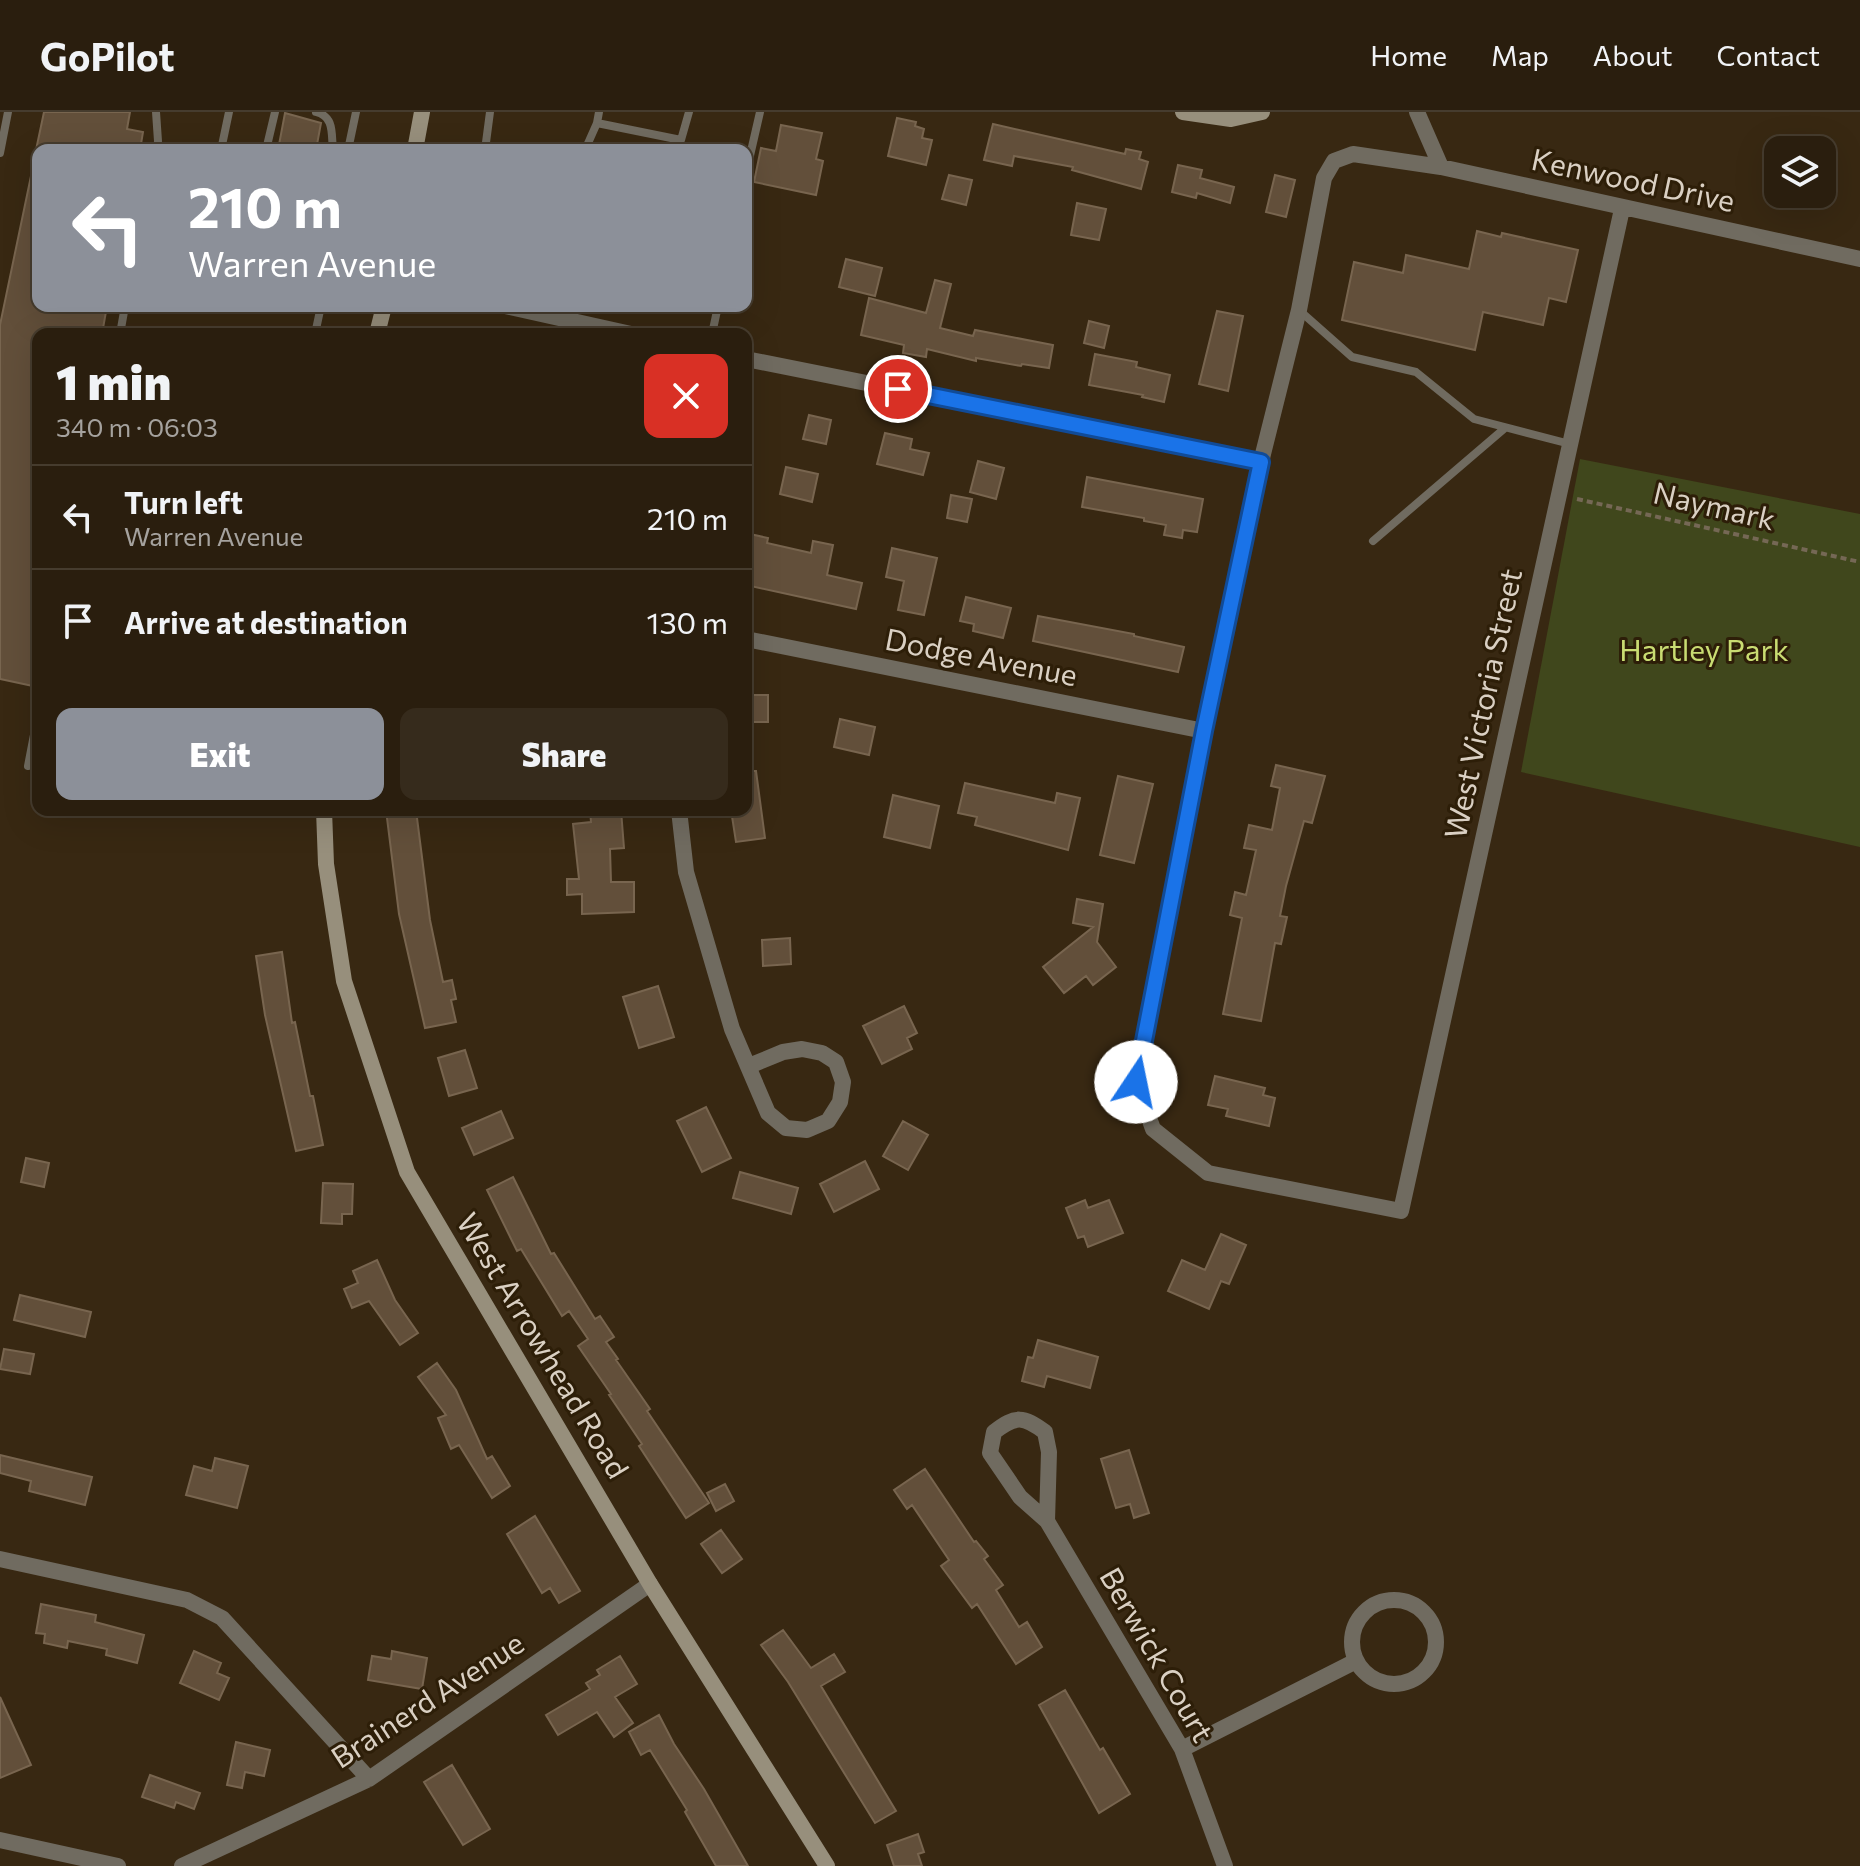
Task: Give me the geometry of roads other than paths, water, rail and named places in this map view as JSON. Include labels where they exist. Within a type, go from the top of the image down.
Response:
[{"type":"street","points":[[416,144],[422,112]]},
{"type":"street","points":[[1183,112],[1231,119],[1262,112]]},
{"type":"street","points":[[1417,112],[1441,167]]},
{"type":"street","name":"Kenwood Drive","points":[[1299,310],[1324,178],[1334,161],[1353,154],[1441,167],[1860,259]]},
{"type":"street","name":"West Victoria Street","points":[[1204,731],[1136,1082],[1153,1129],[1208,1173],[1401,1211],[1622,209]]},
{"type":"street","points":[[1204,731],[1261,462],[1299,310]]},
{"type":"street","points":[[532,312],[604,328]]},
{"type":"street","points":[[752,360],[1261,462]]},
{"type":"street","name":"Dodge Avenue","points":[[752,640],[1204,731]]},
{"type":"street","name":"West Arrowhead Road","points":[[324,816],[326,864],[344,981],[407,1172],[650,1584],[827,1866]]},
{"type":"street","points":[[680,816],[686,872],[732,1029],[768,1113],[786,1128],[807,1130],[828,1121],[840,1102],[843,1082],[836,1062],[822,1053],[802,1049],[783,1052],[749,1066]]},
{"type":"street","name":"Berwick Court","points":[[1047,1521],[1049,1452],[1045,1432],[1029,1420],[1010,1420],[994,1432],[990,1453],[1020,1497],[1047,1521],[1182,1749],[1225,1866]]},
{"type":"street","points":[[0,1559],[187,1600],[222,1618],[369,1779]]},
{"type":"street","name":"Brainerd Avenue","points":[[182,1866],[369,1779],[650,1584]]},
{"type":"street","points":[[1382,1601],[1411,1603],[1423,1611],[1432,1623],[1437,1637],[1436,1650],[1424,1674],[1413,1681],[1387,1684],[1374,1680],[1356,1661],[1352,1647],[1353,1632],[1369,1608],[1382,1601]]},
{"type":"street","points":[[1182,1749],[1356,1661]]},
{"type":"street","points":[[0,1840],[118,1866]]},
{"type":"lane","points":[[0,153],[8,112]]},
{"type":"lane","points":[[156,112],[157,144]]},
{"type":"lane","points":[[222,144],[229,112]]},
{"type":"lane","points":[[267,144],[275,112]]},
{"type":"lane","points":[[316,112],[324,114],[331,123],[333,144]]},
{"type":"lane","points":[[349,144],[356,112]]},
{"type":"lane","points":[[486,144],[490,112]]},
{"type":"lane","points":[[588,144],[599,112]]},
{"type":"lane","points":[[597,123],[681,140],[689,112]]},
{"type":"lane","points":[[752,147],[760,112]]},
{"type":"lane","points":[[1299,310],[1352,357],[1416,372],[1474,419],[1570,444]]},
{"type":"lane","points":[[1373,541],[1505,428]]},
{"type":"lane","points":[[28,766],[32,745]]},
{"type":"park label","name":"Hartley Park","points":[[1704,651]]}]
